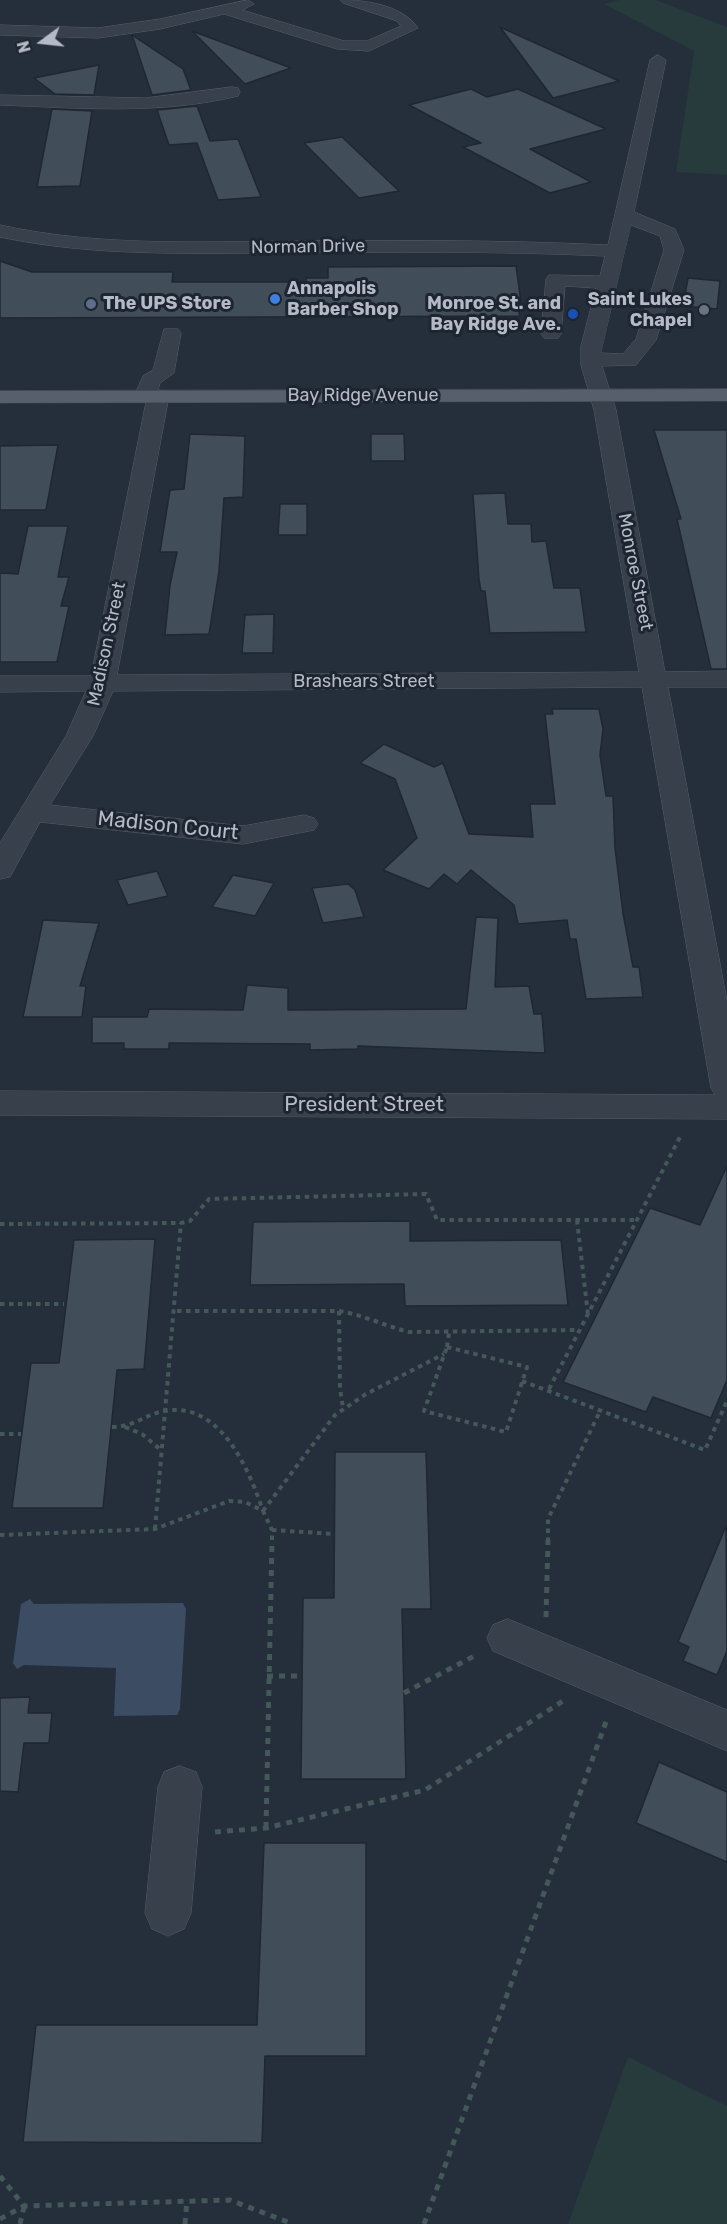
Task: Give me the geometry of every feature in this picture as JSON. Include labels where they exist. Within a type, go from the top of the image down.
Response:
[{"type":"main road","name":"Bay Ridge Avenue","points":[[0,397],[727,395]]},
{"type":"street","points":[[0,30],[99,33],[160,24],[262,0]]},
{"type":"street","points":[[224,9],[343,46],[369,46],[410,28],[402,18],[364,5],[345,6]]},
{"type":"street","points":[[291,30],[312,23]]},
{"type":"street","name":"Monroe Street","points":[[658,60],[616,251],[591,346],[591,359],[602,396],[655,679],[727,1088]]},
{"type":"street","points":[[0,100],[163,102],[202,99],[231,92]]},
{"type":"street","points":[[591,359],[629,361],[646,340],[674,250],[668,233],[624,215]]},
{"type":"street","points":[[374,225],[377,246]]},
{"type":"street","name":"Norman Drive","points":[[0,231],[49,240],[133,248],[512,246],[616,251]]},
{"type":"street","points":[[551,334],[556,279],[608,283]]},
{"type":"street","points":[[158,396],[174,382],[163,373],[171,333]]},
{"type":"street","name":"Madison Street","points":[[0,870],[32,812],[73,749],[91,715],[102,684],[158,396]]},
{"type":"street","name":"Brashears Street","points":[[0,684],[727,679]]},
{"type":"street","name":"Madison Court","points":[[32,812],[243,834],[304,824]]},
{"type":"street","name":"President Street","points":[[0,1104],[727,1107]]},
{"type":"street","points":[[508,1638],[727,1731]]},
{"type":"street","points":[[168,1913],[180,1787]]},
{"type":"path","points":[[549,1389],[686,1127]]},
{"type":"path","points":[[0,1224],[181,1223],[190,1221],[209,1199],[426,1194],[437,1220],[637,1220]]},
{"type":"path","points":[[577,1220],[588,1315]]},
{"type":"path","points":[[156,1528],[165,1411],[177,1311],[181,1223]]},
{"type":"path","points":[[0,1304],[64,1304]]},
{"type":"path","points":[[177,1311],[339,1311],[364,1315],[401,1331],[449,1333],[579,1330]]},
{"type":"path","points":[[339,1311],[340,1389],[344,1408]]},
{"type":"path","points":[[447,1347],[526,1367],[506,1432],[424,1411],[447,1347],[449,1333]]},
{"type":"path","points":[[263,1511],[334,1415],[444,1354]]},
{"type":"path","points":[[522,1382],[549,1389],[705,1450],[727,1401]]},
{"type":"path","points":[[546,1624],[548,1519],[601,1409]]},
{"type":"path","points":[[112,1427],[141,1423],[165,1411],[196,1415],[215,1425],[223,1433],[252,1478],[272,1530],[267,1676],[266,1828]]},
{"type":"path","points":[[124,1427],[142,1434],[162,1451]]},
{"type":"path","points":[[0,1434],[21,1434]]},
{"type":"path","points":[[0,1535],[156,1528],[229,1501],[245,1502],[263,1511]]},
{"type":"path","points":[[272,1530],[335,1534]]},
{"type":"path","points":[[404,1693],[508,1638]]},
{"type":"path","points":[[267,1676],[302,1676]]},
{"type":"path","points":[[214,1832],[266,1828],[341,1812],[425,1790],[570,1696]]},
{"type":"path","points":[[424,2224],[609,1713]]},
{"type":"path","points":[[0,2176],[24,2206]]},
{"type":"path","points":[[185,2224],[187,2200]]},
{"type":"path","points":[[0,2219],[24,2206],[230,2200],[293,2224]]},
{"type":"path","points":[[20,2224],[24,2206]]},
{"type":"shaded area","points":[[619,0],[656,0],[727,27],[727,175],[676,172],[694,51],[604,4]]},
{"type":"shaded area","points":[[628,2057],[727,2106],[727,2224],[568,2224]]},
{"type":"water","points":[[30,1599],[34,1604],[183,1603],[186,1609],[180,1709],[177,1715],[114,1716],[116,1668],[24,1665],[17,1669],[13,1663],[21,1604]]},
{"type":"building","points":[[500,27],[619,81],[553,98]]},
{"type":"building","points":[[192,31],[291,68],[245,84]]},
{"type":"building","points":[[132,35],[183,69],[191,90],[152,95]]},
{"type":"building","points":[[99,65],[94,95],[55,94],[34,78]]},
{"type":"building","points":[[471,89],[487,97],[518,89],[606,129],[530,149],[591,182],[550,193],[463,147],[481,143],[409,105]]},
{"type":"building","points":[[197,106],[210,141],[238,139],[261,197],[218,200],[197,143],[169,145],[157,110]]},
{"type":"building","points":[[52,109],[92,111],[80,186],[37,187]]},
{"type":"building","points":[[342,137],[399,191],[359,198],[304,143]]},
{"type":"building","points":[[0,261],[32,272],[173,272],[172,282],[306,282],[306,278],[328,278],[328,267],[516,266],[521,302],[516,302],[520,316],[0,318]]},
{"type":"building","points":[[688,278],[720,281],[717,309],[683,306]]},
{"type":"building","points":[[654,430],[727,430],[727,669],[711,669],[677,519],[681,519]]},
{"type":"building","points":[[190,434],[245,436],[243,497],[224,498],[219,571],[209,634],[165,635],[170,585],[177,552],[160,552],[170,490],[184,489]]},
{"type":"building","points":[[371,434],[404,434],[405,461],[371,461]]},
{"type":"building","points":[[58,445],[46,510],[0,510],[0,446]]},
{"type":"building","points":[[505,493],[508,524],[531,524],[532,542],[546,541],[554,588],[580,588],[586,632],[490,633],[485,591],[481,591],[479,580],[473,494]]},
{"type":"building","points":[[280,504],[307,504],[307,535],[278,535]]},
{"type":"building","points":[[28,526],[68,526],[58,577],[69,577],[61,606],[69,606],[57,662],[0,662],[0,573],[18,574]]},
{"type":"building","points":[[274,614],[273,653],[242,653],[245,615]]},
{"type":"building","points":[[552,709],[599,709],[603,729],[600,755],[606,796],[613,796],[615,848],[623,913],[633,967],[639,967],[643,997],[586,999],[576,939],[570,939],[567,920],[518,924],[514,905],[471,870],[457,884],[444,874],[429,889],[383,870],[417,838],[395,779],[360,763],[384,744],[434,767],[443,763],[469,834],[533,837],[530,804],[555,804],[545,714],[553,714]]},
{"type":"building","points":[[157,871],[168,896],[128,905],[117,880]]},
{"type":"building","points":[[233,875],[274,883],[255,916],[212,907]]},
{"type":"building","points":[[348,884],[355,890],[364,917],[323,923],[312,888]]},
{"type":"building","points":[[476,917],[498,918],[495,987],[529,986],[534,1014],[542,1014],[545,1053],[358,1046],[358,1049],[310,1050],[310,1044],[169,1043],[169,1049],[124,1049],[124,1043],[92,1043],[92,1017],[147,1017],[149,1009],[243,1010],[247,985],[288,988],[288,1010],[466,1009]]},
{"type":"building","points":[[43,920],[99,923],[80,986],[86,986],[82,1017],[23,1017]]},
{"type":"building","points":[[727,1166],[727,1380],[711,1418],[653,1397],[646,1412],[563,1382],[650,1208],[700,1225]]},
{"type":"building","points":[[410,1221],[410,1241],[561,1240],[568,1305],[405,1306],[404,1284],[250,1285],[253,1222]]},
{"type":"building","points":[[155,1239],[144,1369],[117,1370],[103,1508],[12,1508],[31,1363],[59,1363],[74,1240]]},
{"type":"building","points":[[335,1452],[426,1452],[431,1609],[402,1609],[406,1779],[301,1779],[303,1598],[334,1598]]},
{"type":"building","points":[[726,1526],[727,1651],[717,1675],[683,1661],[689,1647],[678,1642]]},
{"type":"building","points":[[30,1697],[28,1713],[52,1713],[49,1743],[24,1743],[18,1792],[0,1791],[0,1698]]},
{"type":"building","points":[[659,1762],[727,1792],[727,1862],[636,1823]]},
{"type":"building","points":[[264,1843],[366,1843],[366,2056],[265,2056],[262,2143],[23,2142],[36,2025],[257,2025]]},
{"type":"place","name":"Annapolis Barber Shop","points":[[275,299]]},
{"type":"place","name":"The UPS Store","points":[[91,304]]},
{"type":"place","name":"Saint Lukes Chapel","points":[[704,310]]},
{"type":"place","name":"Monroe St. and Bay Ridge Ave.","points":[[573,314]]}]
